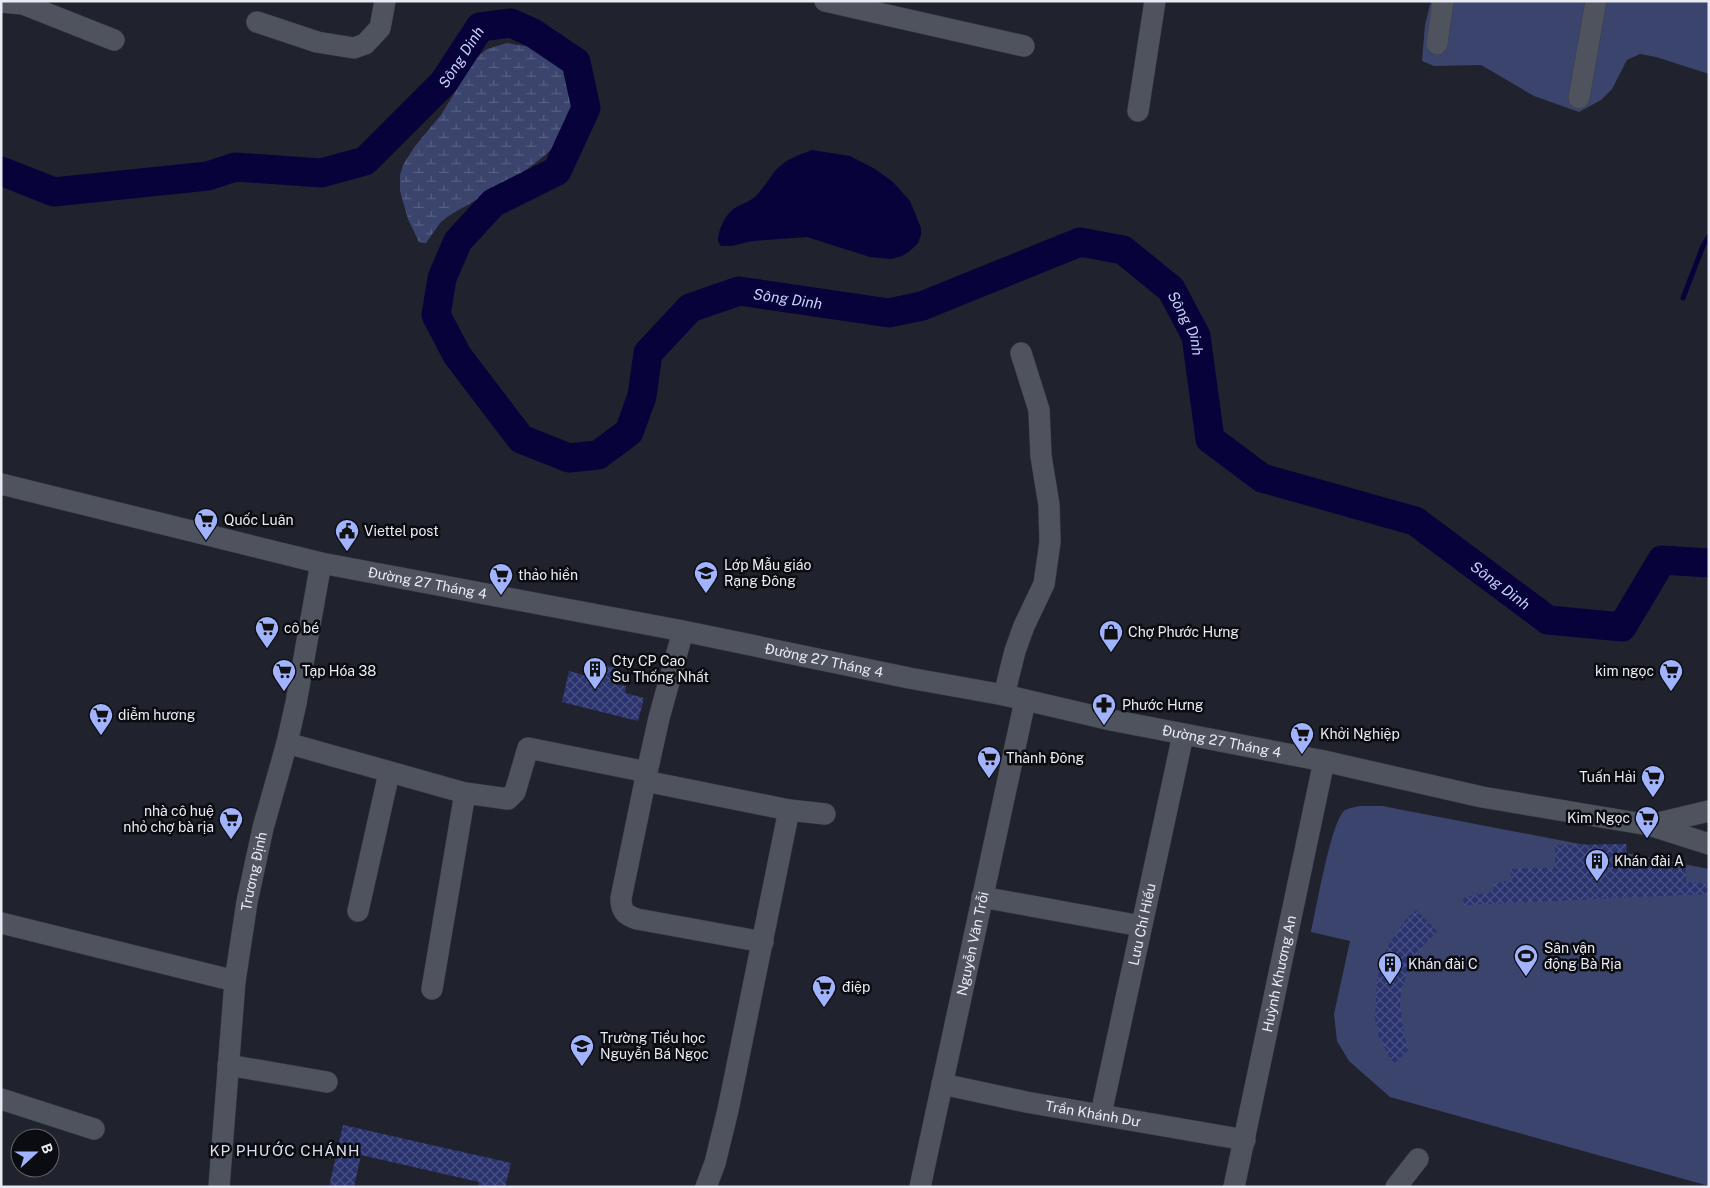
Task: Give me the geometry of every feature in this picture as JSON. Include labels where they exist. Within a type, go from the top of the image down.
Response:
[{"type":"street","points":[[257,22],[317,42],[354,48],[365,44],[380,28],[385,1]]},
{"type":"street","points":[[825,1],[1024,46]]},
{"type":"street","points":[[1138,111],[1155,1]]},
{"type":"street","points":[[1436,44],[1443,1]]},
{"type":"street","points":[[1580,98],[1596,1]]},
{"type":"street","points":[[1,2],[23,4],[114,40]]},
{"type":"street","points":[[1004,694],[1015,651],[1044,584],[1050,542],[1049,505],[1041,456],[1039,410],[1020,353]]},
{"type":"street","name":"Đường 27 Tháng 4","points":[[1,484],[320,563],[683,631],[909,678],[1004,694],[1025,701],[1183,735],[1324,761],[1482,797],[1649,825],[1709,844]]},
{"type":"street","name":"Trương Định","points":[[218,1187],[235,981],[249,893],[263,828],[287,743],[320,563]]},
{"type":"street","points":[[683,631],[646,776],[621,898],[621,908],[626,915],[637,919],[763,942]]},
{"type":"street","name":"Nguyễn Văn Trỗi","points":[[920,1187],[1025,701]]},
{"type":"street","name":"Lưu Chí Hiếu","points":[[1101,1114],[1183,735]]},
{"type":"street","points":[[287,743],[465,793],[508,800],[515,792],[528,748],[789,810],[825,814]]},
{"type":"street","name":"Huỳnh Khương An","points":[[1240,1184],[1244,1140],[1324,761]]},
{"type":"street","points":[[358,911],[389,772]]},
{"type":"street","points":[[432,989],[465,793]]},
{"type":"street","points":[[706,1187],[722,1136],[789,810]]},
{"type":"street","name":"Đường 27 Tháng 4","points":[[1649,825],[1709,811]]},
{"type":"street","points":[[982,897],[1141,926]]},
{"type":"street","points":[[1,923],[235,981]]},
{"type":"street","points":[[228,1065],[327,1082]]},
{"type":"street","name":"Trần Khánh Dư","points":[[942,1084],[1026,1102],[1244,1140]]},
{"type":"street","points":[[1,1099],[94,1129]]},
{"type":"street","points":[[1396,1187],[1418,1159]]},
{"type":"green space","points":[[1431,1],[1709,1],[1709,74],[1656,57],[1640,54],[1627,60],[1612,89],[1601,100],[1579,112],[1534,96],[1481,65],[1434,66],[1422,61],[1425,25]]},
{"type":"green space","points":[[507,43],[550,52],[566,64],[577,85],[578,107],[570,127],[554,147],[534,164],[447,217],[440,223],[426,243],[419,242],[408,219],[400,191],[400,175],[403,165],[415,146],[441,115],[476,58],[487,49]]},
{"type":"green space","name":"Sân vận động Bà Rịa","points":[[1360,806],[1382,806],[1709,869],[1709,1186],[1390,1097],[1349,1061],[1337,1041],[1334,1014],[1350,941],[1311,932],[1334,830],[1345,810]]},
{"type":"shaded area","points":[[812,150],[850,156],[875,169],[892,181],[910,201],[921,228],[918,243],[902,256],[891,259],[870,257],[807,237],[752,241],[732,246],[721,246],[718,241],[719,233],[729,213],[756,196],[775,171],[783,164]]},
{"type":"building","name":"Cty CP Cao Su Thống Nhất","points":[[593,662],[618,668],[615,684],[626,686],[625,693],[644,698],[638,721],[562,702],[569,671],[590,677]]},
{"type":"building","name":"Khán đài A","points":[[1626,844],[1628,862],[1669,859],[1669,869],[1686,869],[1686,881],[1709,884],[1709,894],[1464,905],[1463,898],[1493,891],[1494,883],[1511,880],[1510,869],[1555,867],[1555,845]]},
{"type":"building","name":"Khán đài C","points":[[1416,910],[1437,931],[1419,951],[1407,973],[1401,992],[1400,1006],[1405,1039],[1409,1050],[1393,1064],[1379,1037],[1375,1018],[1377,978],[1381,961],[1389,944],[1405,920]]},
{"type":"building","points":[[343,1125],[511,1163],[505,1187],[478,1187],[479,1182],[361,1155],[354,1187],[329,1187]]},
{"type":"waterway","name":"Sông Dinh","points":[[1,171],[54,192],[208,176],[235,167],[321,173],[365,161],[444,82],[480,27],[511,23],[533,33],[576,62],[586,108],[557,171],[493,203],[458,241],[442,278],[436,315],[457,355],[521,439],[569,458],[598,455],[629,432],[642,396],[648,353],[690,308],[739,291],[889,313],[922,306],[1080,242],[1123,250],[1171,289],[1196,336],[1210,439],[1262,478],[1415,521],[1548,620],[1622,627],[1662,560],[1709,563]]},
{"type":"waterway","points":[[1683,298],[1703,246],[1709,236]]},
{"type":"place","name":"Quốc Luân","points":[[206,541]]},
{"type":"place","name":"Viettel post","points":[[347,552]]},
{"type":"place","name":"Lớp Mẫu giáo Rạng Đông","points":[[706,594]]},
{"type":"place","name":"thảo hiền","points":[[501,596]]},
{"type":"place","name":"cô bé","points":[[267,649]]},
{"type":"place","name":"Chợ Phước Hưng","points":[[1111,653]]},
{"type":"place","name":"Cty CP Cao Su Thống Nhất","points":[[595,690]]},
{"type":"place","name":"Tạp Hóa 38","points":[[284,692]]},
{"type":"place","name":"kim ngọc","points":[[1671,692]]},
{"type":"place","name":"Phước Hưng","points":[[1104,726]]},
{"type":"place","name":"diễm hương","points":[[101,736]]},
{"type":"place","name":"Khởi Nghiệp","points":[[1302,755]]},
{"type":"place","name":"Thành Đông","points":[[989,779]]},
{"type":"place","name":"Tuấn Hải","points":[[1653,798]]},
{"type":"place","name":"Kim Ngọc","points":[[1647,839]]},
{"type":"place","name":"nhà cô huệ nhỏ chợ bà rịa","points":[[231,840]]},
{"type":"place","name":"Khán đài A","points":[[1597,882]]},
{"type":"place","name":"Sân vận động Bà Rịa","points":[[1526,977]]},
{"type":"place","name":"Khán đài C","points":[[1390,985]]},
{"type":"place","name":"điệp","points":[[824,1008]]},
{"type":"place","name":"Trường Tiểu học Nguyễn Bá Ngọc","points":[[582,1067]]},
{"type":"district","name":"KP PHƯỚC CHÁNH","points":[[285,1150]]}]
